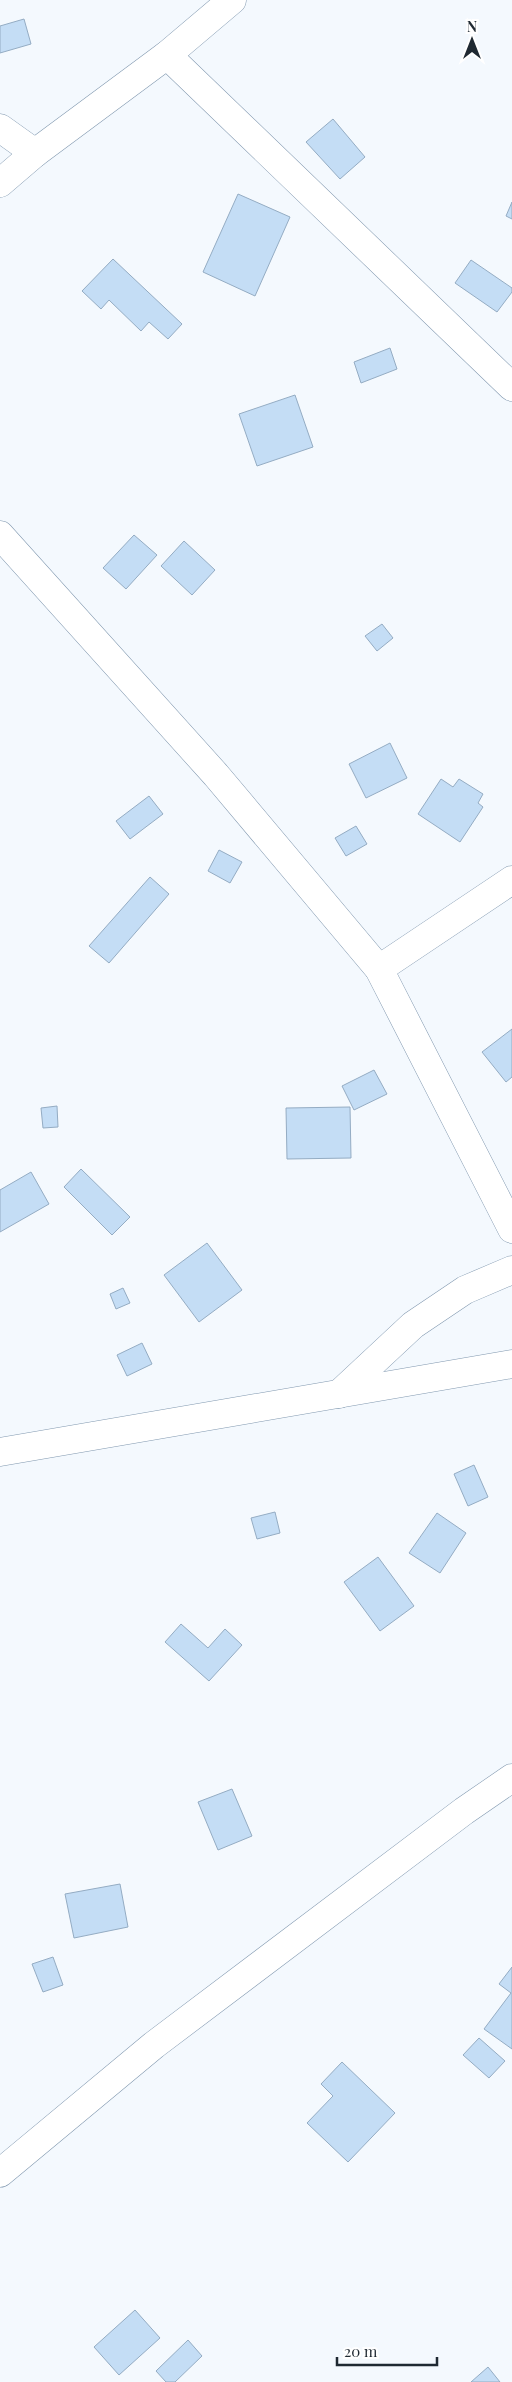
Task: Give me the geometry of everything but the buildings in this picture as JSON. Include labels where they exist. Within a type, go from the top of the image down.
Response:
[{"type":"street","points":[[0,183],[35,153],[167,55],[232,0]]},
{"type":"street","points":[[167,55],[512,387]]},
{"type":"street","points":[[0,128],[35,153]]},
{"type":"street","points":[[0,535],[216,775],[378,969],[512,1228]]},
{"type":"street","points":[[378,969],[512,880]]},
{"type":"street","points":[[339,1394],[413,1325],[465,1290],[512,1270]]},
{"type":"street","points":[[0,1452],[512,1364]]},
{"type":"street","points":[[0,2173],[154,2045],[464,1811],[512,1778]]}]
